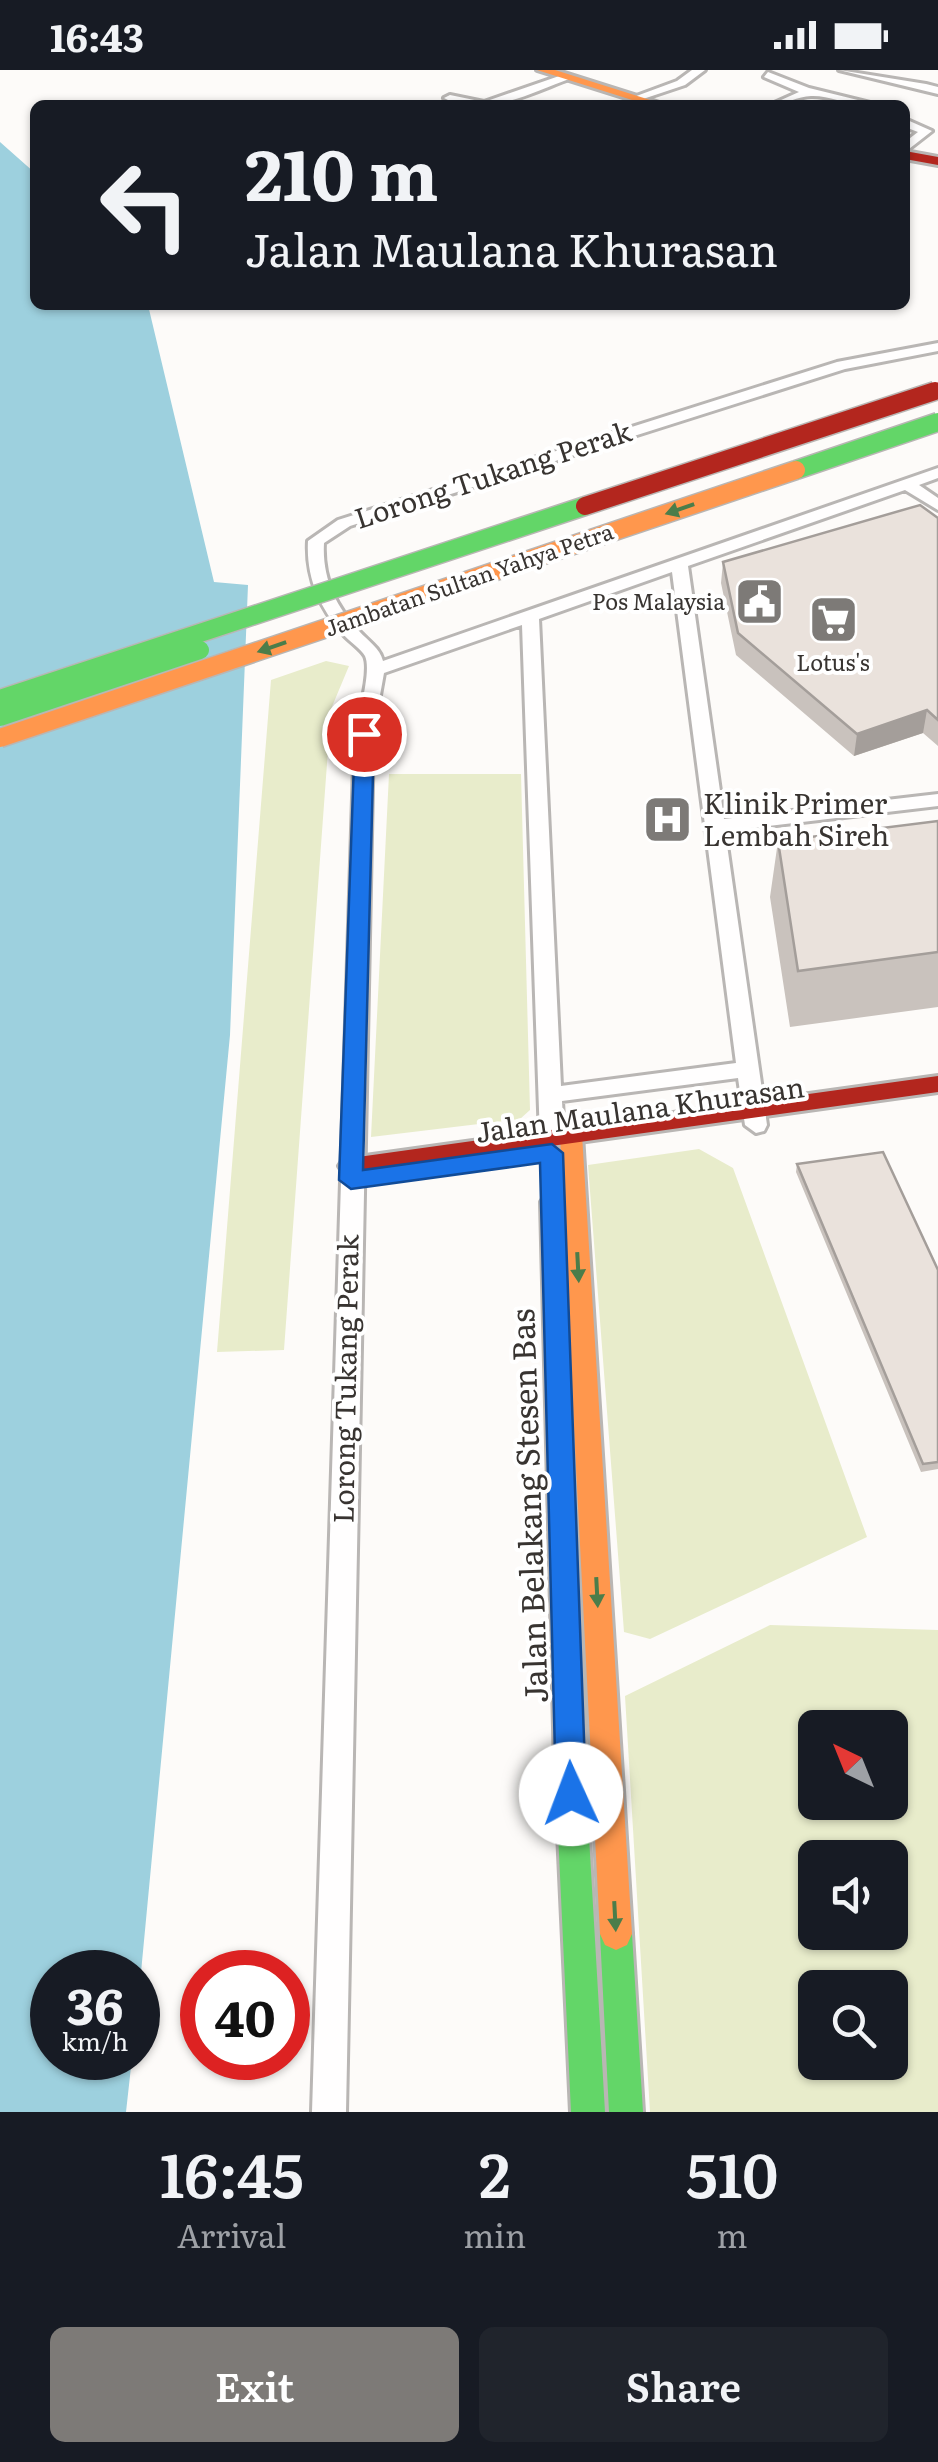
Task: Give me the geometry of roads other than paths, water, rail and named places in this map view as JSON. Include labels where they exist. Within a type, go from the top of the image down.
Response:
[{"type":"main road","points":[[554,74],[641,100]]},
{"type":"main road","points":[[910,153],[938,161]]},
{"type":"main road","name":"Jambatan Sultan Yahya Petra","points":[[0,699],[938,390]]},
{"type":"main road","name":"Jambatan Sultan Yahya Petra","points":[[0,717],[938,403]]},
{"type":"main road","name":"Jambatan Sultan Yahya Petra","points":[[0,738],[938,422]]},
{"type":"main road","name":"Jalan Maulana Khurasan","points":[[351,1173],[755,1117],[938,1084]]},
{"type":"main road","name":"Jalan Maulana Khurasan","points":[[755,1117],[938,1100]]},
{"type":"main road","name":"Jalan Belakang Stesen Bas","points":[[561,1144],[608,1790],[626,2112]]},
{"type":"main road","name":"Jalan Belakang Stesen Bas","points":[[561,1144],[571,1794],[588,2112]]},
{"type":"main road","points":[[571,1794],[608,1790]]},
{"type":"street","points":[[651,100],[700,70]]},
{"type":"street","points":[[496,100],[554,74]]},
{"type":"street","points":[[845,74],[938,91]]},
{"type":"street","points":[[768,75],[808,92],[849,100]]},
{"type":"street","points":[[788,100],[824,83]]},
{"type":"street","points":[[450,98],[460,100]]},
{"type":"street","points":[[910,117],[920,109]]},
{"type":"street","points":[[910,123],[926,131],[910,147]]},
{"type":"street","name":"Lorong Tukang Perak","points":[[328,2112],[364,734],[376,670],[373,654],[344,629],[316,575],[316,541],[326,532],[693,409],[842,365],[938,347]]},
{"type":"street","points":[[376,670],[938,473]]},
{"type":"street","points":[[907,484],[938,506]]},
{"type":"street","points":[[679,564],[755,1117]]},
{"type":"street","points":[[530,616],[552,1104],[561,1144]]},
{"type":"street","points":[[715,826],[938,800]]},
{"type":"street","points":[[552,1104],[748,1069]]},
{"type":"water","points":[[0,142],[30,169],[30,310],[149,310],[214,582],[248,585],[230,1035],[143,1950],[30,1950],[30,2080],[130,2080],[126,2112],[0,2112]]},
{"type":"place","name":"Pos Malaysia","points":[[760,602]]},
{"type":"place","name":"Lotus's","points":[[833,619]]},
{"type":"place","name":"Klinik Primer Lembah Sireh","points":[[668,820]]}]
